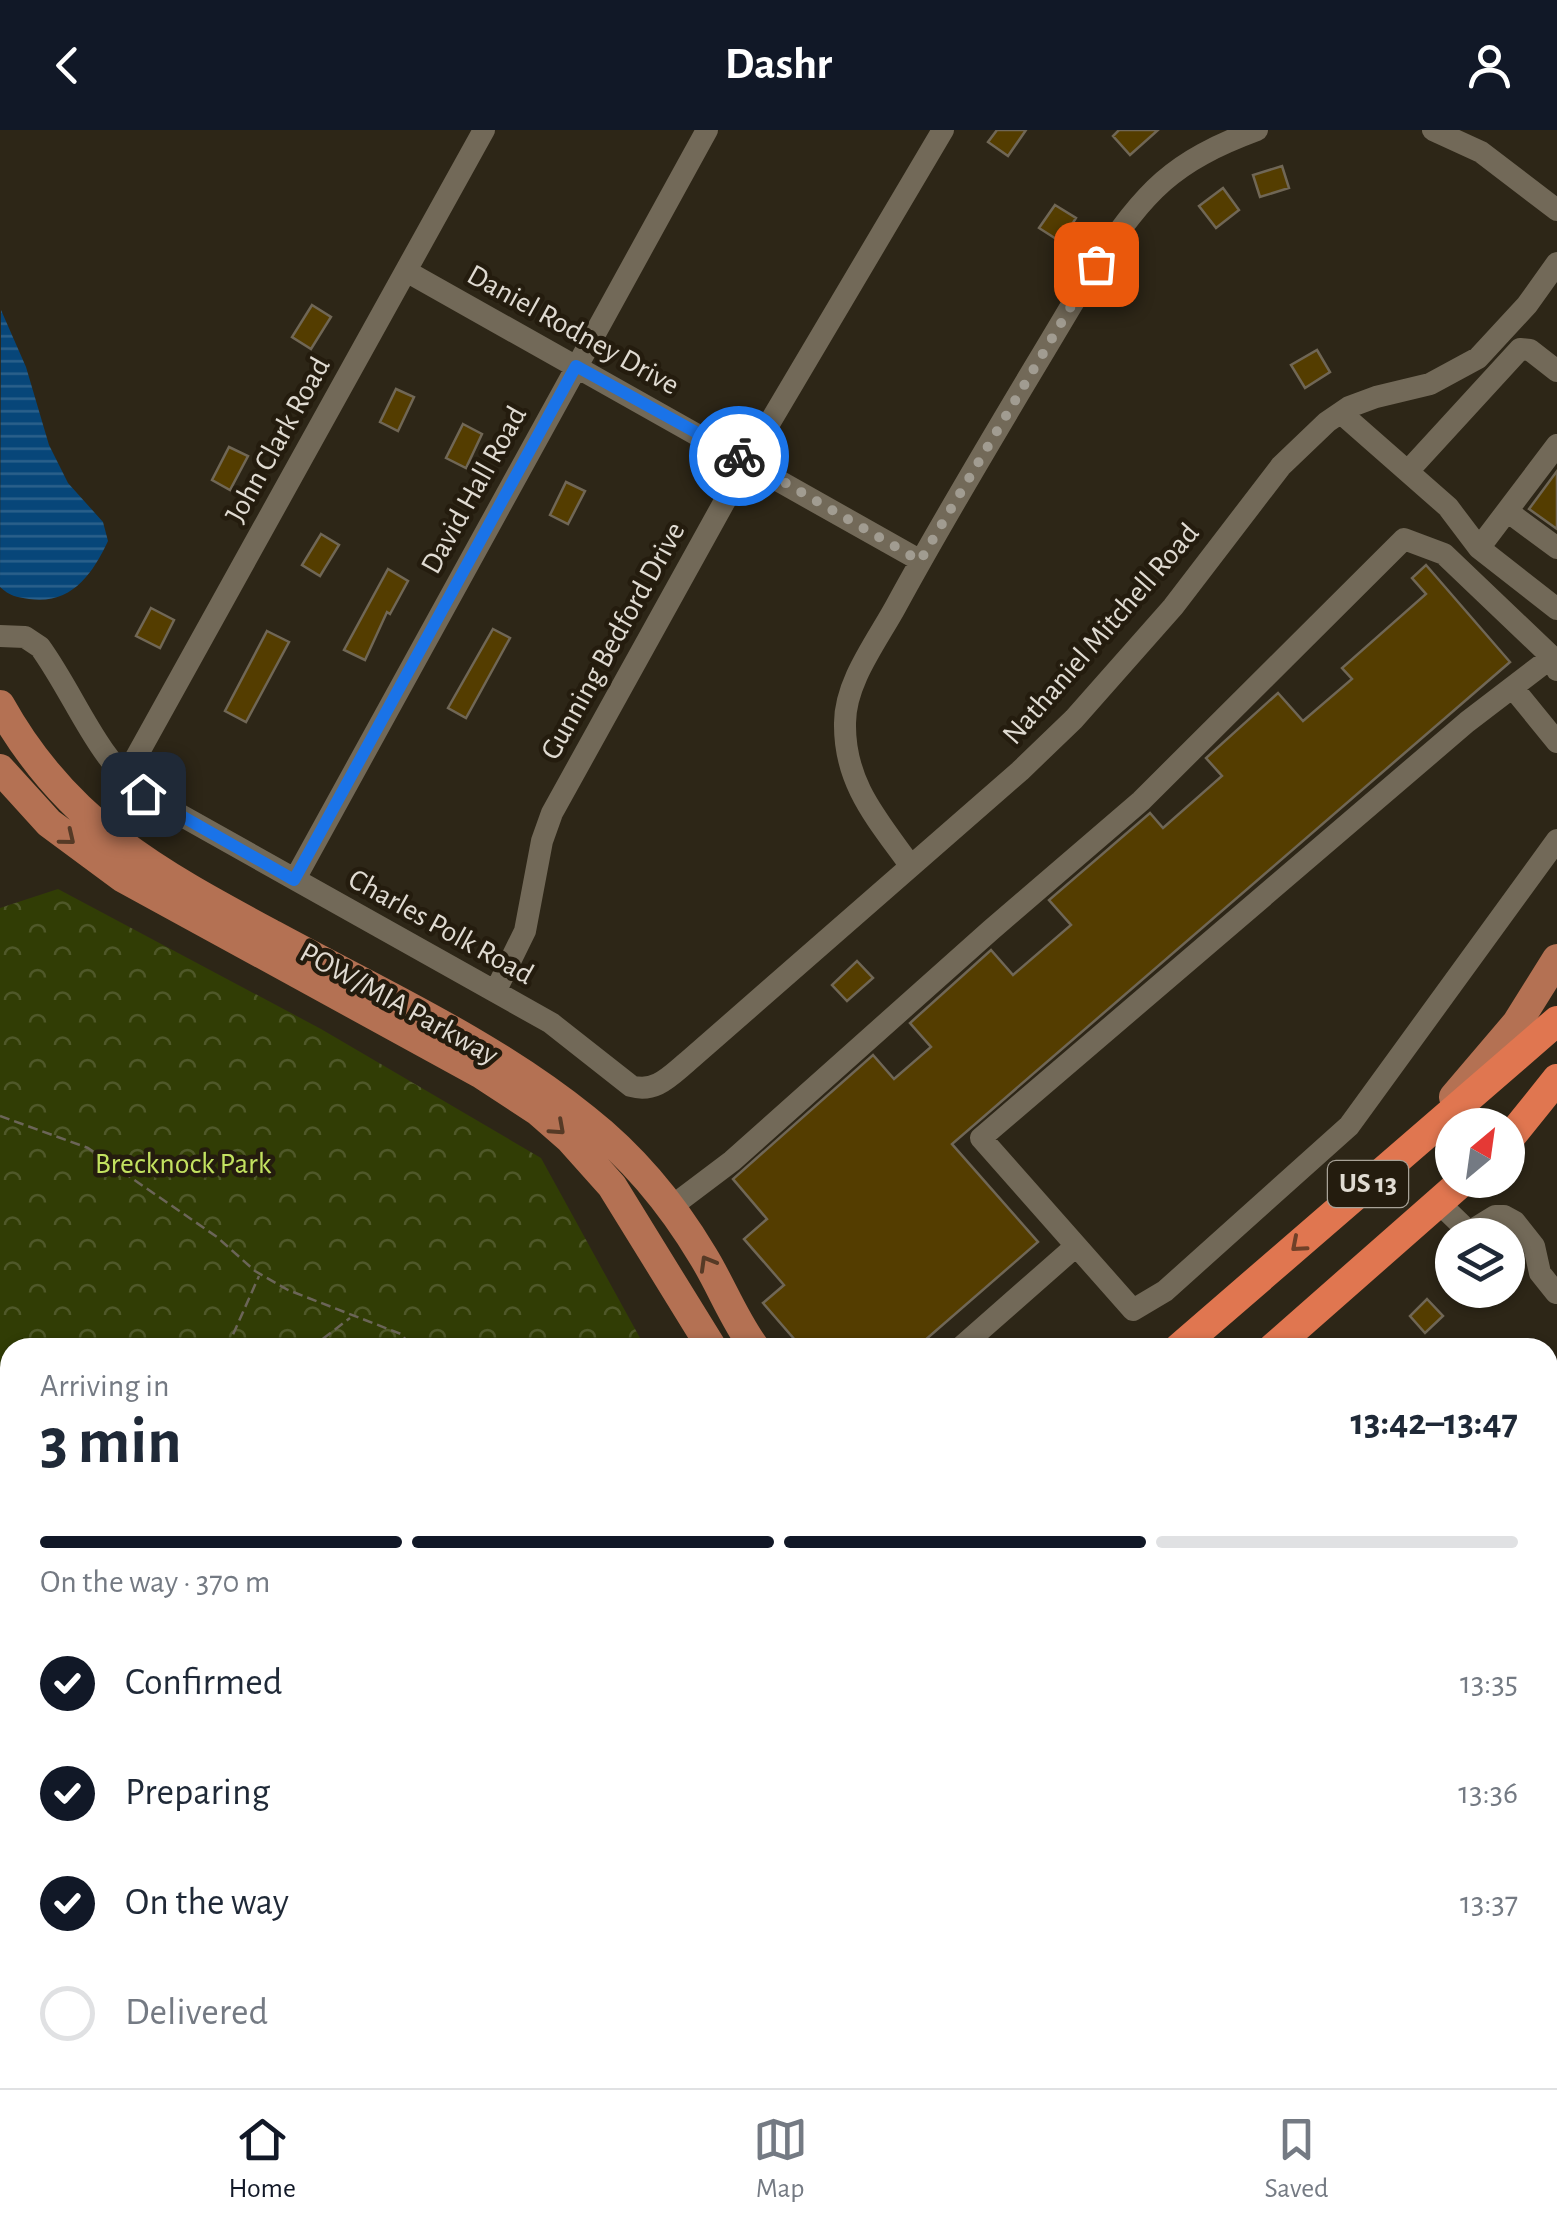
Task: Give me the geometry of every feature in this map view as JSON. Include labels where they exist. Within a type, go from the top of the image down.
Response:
[{"type":"highway","name":"US 13","points":[[1190,1338],[1557,1021]]},
{"type":"highway","points":[[1525,1120],[1557,1080]]},
{"type":"highway","points":[[1525,1126],[1557,1098]]},
{"type":"highway","name":"US 13","points":[[1284,1338],[1443,1198]]},
{"type":"main road","name":"POW/MIA Parkway","points":[[0,705],[18,737],[58,788],[142,862],[458,1034],[546,1088],[588,1121],[626,1156],[671,1207],[749,1338]]},
{"type":"main road","name":"POW/MIA Parkway","points":[[0,769],[50,822],[122,876],[480,1073],[538,1111],[594,1163],[640,1229],[706,1338]]},
{"type":"main road","points":[[1399,1156],[1496,1048],[1557,959]]},
{"type":"main road","points":[[640,1229],[671,1207]]},
{"type":"street","name":"John Clark Road","points":[[124,778],[484,130]]},
{"type":"street","name":"David Hall Road","points":[[294,880],[707,130]]},
{"type":"street","name":"Gunning Bedford Drive","points":[[496,990],[525,932],[548,822],[747,461],[943,130]]},
{"type":"street","points":[[910,865],[858,792],[850,768],[844,726],[858,676],[920,561],[1096,264],[1144,196],[1189,160],[1257,130]]},
{"type":"street","points":[[1433,130],[1482,152],[1557,210]]},
{"type":"street","name":"Nathaniel Mitchell Road","points":[[687,1062],[1020,771],[1074,719],[1173,607],[1281,466],[1326,422],[1376,397],[1430,384],[1478,358],[1527,305],[1557,262]]},
{"type":"street","name":"Daniel Rodney Drive","points":[[406,271],[920,561]]},
{"type":"street","points":[[1409,470],[1520,348],[1530,350],[1557,371]]},
{"type":"street","points":[[1341,412],[1448,507],[1479,548],[1557,609]]},
{"type":"street","points":[[1479,548],[1557,445]]},
{"type":"street","points":[[1507,510],[1557,548]]},
{"type":"street","points":[[671,1207],[732,1161],[1141,802],[1404,538],[1444,554],[1555,662],[1467,722],[981,1138],[1132,1310],[1165,1291],[1350,1126],[1557,840]]},
{"type":"street","name":"Charles Polk Road","points":[[0,636],[25,637],[40,647],[94,741],[124,778],[156,802],[568,1033],[631,1086],[653,1088],[687,1062]]},
{"type":"street","points":[[1513,688],[1557,742]]},
{"type":"street","points":[[1438,1202],[1469,1232],[1494,1216],[1515,1222],[1534,1246],[1540,1274],[1556,1293]]},
{"type":"street","points":[[971,1338],[1076,1246]]},
{"type":"path","points":[[0,1116],[88,1148],[217,1237],[260,1274],[288,1290],[404,1338]]},
{"type":"path","points":[[232,1338],[260,1274]]},
{"type":"path","points":[[324,1338],[352,1317]]},
{"type":"green space","name":"Brecknock Park","points":[[58,889],[321,1029],[541,1158],[640,1338],[0,1338],[0,908]]},
{"type":"water","points":[[1,310],[26,367],[49,445],[68,483],[103,522],[108,541],[78,585],[44,600],[17,597],[0,587]]},
{"type":"building","points":[[997,130],[1026,130],[1008,156],[988,142]]},
{"type":"building","points":[[1119,130],[1158,130],[1130,155],[1113,136]]},
{"type":"building","points":[[1282,166],[1289,188],[1260,197],[1253,175]]},
{"type":"building","points":[[1223,188],[1239,210],[1216,228],[1199,206]]},
{"type":"building","points":[[1055,205],[1076,218],[1061,242],[1039,228]]},
{"type":"building","points":[[312,305],[331,317],[311,349],[292,337]]},
{"type":"building","points":[[1317,350],[1330,372],[1305,388],[1291,365]]},
{"type":"building","points":[[396,389],[414,397],[398,431],[380,422]]},
{"type":"building","points":[[463,424],[482,434],[466,468],[446,458]]},
{"type":"building","points":[[229,447],[248,456],[230,490],[212,480]]},
{"type":"building","points":[[1557,471],[1557,529],[1529,509]]},
{"type":"building","points":[[566,482],[585,491],[568,524],[550,515]]},
{"type":"building","points":[[321,534],[339,545],[320,576],[302,565]]},
{"type":"building","points":[[1426,565],[1510,662],[952,1144],[1038,1242],[928,1338],[793,1338],[763,1303],[784,1285],[744,1239],[767,1219],[733,1179],[873,1055],[894,1079],[931,1047],[910,1023],[991,950],[1013,975],[1071,925],[1049,900],[1150,813],[1163,828],[1222,776],[1206,758],[1278,693],[1303,721],[1352,679],[1342,668],[1426,594],[1412,578]]},
{"type":"building","points":[[388,569],[408,581],[390,614],[387,612],[365,660],[344,650]]},
{"type":"building","points":[[151,608],[174,620],[160,648],[136,636]]},
{"type":"building","points":[[493,629],[510,638],[466,718],[448,708]]},
{"type":"building","points":[[267,631],[289,642],[246,722],[225,711]]},
{"type":"building","points":[[857,961],[873,978],[847,1001],[832,985]]},
{"type":"building","points":[[1427,1299],[1443,1316],[1425,1333],[1410,1316]]},
{"type":"way so far","points":[[739,456],[920,561],[1096,264]]},
{"type":"route","points":[[143,794],[294,880],[576,366],[739,456]]}]
